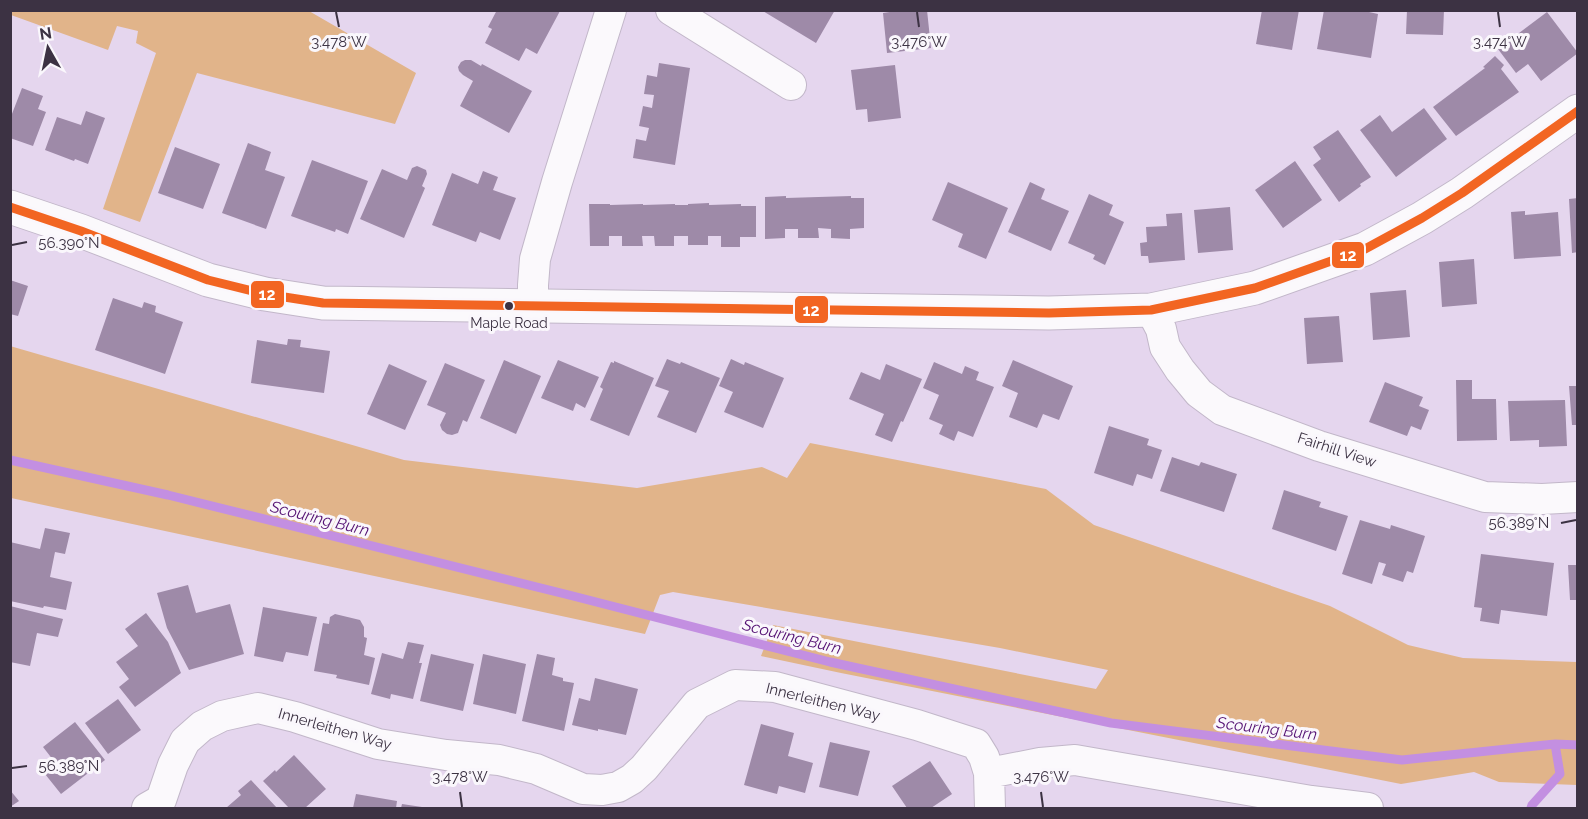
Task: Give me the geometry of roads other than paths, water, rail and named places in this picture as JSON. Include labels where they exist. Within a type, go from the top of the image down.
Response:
[{"type":"street","points":[[533,306],[535,259],[611,10]]},
{"type":"street","points":[[671,10],[791,85]]},
{"type":"street","points":[[10,207],[81,231],[207,280],[265,294],[323,303],[1049,313],[1151,310],[1255,288],[1365,249],[1462,193],[1578,111]]},
{"type":"street","name":"Fairhill View","points":[[1151,310],[1161,329],[1165,347],[1180,370],[1199,393],[1222,410],[1319,446],[1485,497],[1542,499],[1578,497]]},
{"type":"street","name":"Innerleithen Way","points":[[160,806],[173,765],[185,741],[202,726],[222,716],[258,708],[295,717],[378,744],[446,755],[499,760],[536,769],[583,789],[602,790],[618,787],[632,779],[644,768],[697,704],[735,685],[776,687],[917,725],[976,744],[984,757],[988,773],[990,808]]},
{"type":"street","points":[[988,773],[1040,763],[1076,760],[1311,805],[1368,808]]},
{"type":"waterway","name":"Scouring Burn","points":[[10,460],[168,495],[830,662],[1111,723],[1402,760],[1555,744],[1578,745]]},
{"type":"waterway","points":[[1531,808],[1560,774],[1555,744]]},
{"type":"place","name":"Maple Road","points":[[509,306]]}]
